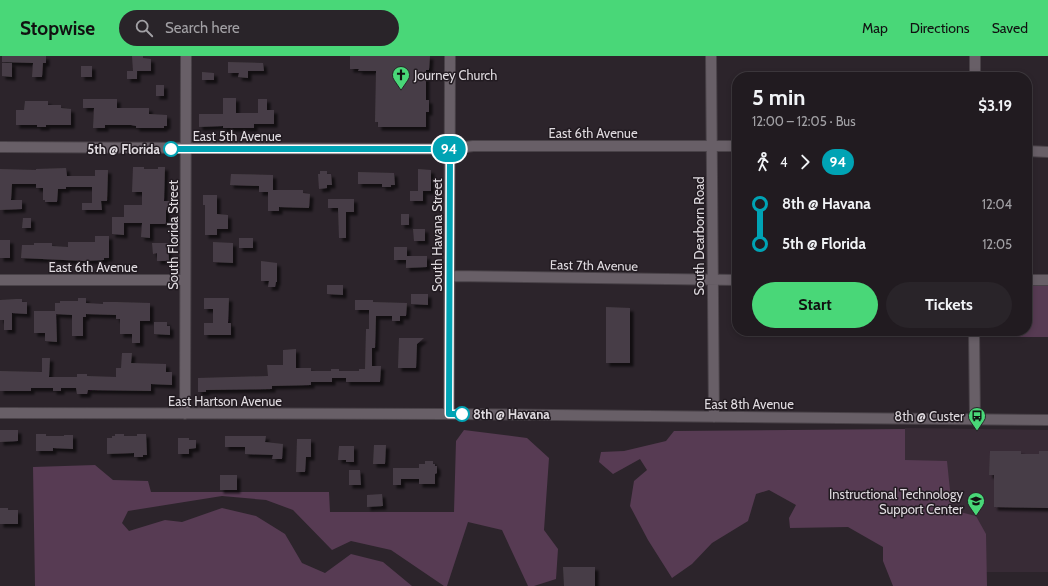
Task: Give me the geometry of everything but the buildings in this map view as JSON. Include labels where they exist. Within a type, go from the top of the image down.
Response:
[{"type":"street","name":"South Florida Street","points":[[185,414],[187,149],[186,56]]},
{"type":"street","name":"South Havana Street","points":[[449,414],[450,56]]},
{"type":"street","name":"South Dearborn Road","points":[[711,56],[714,417]]},
{"type":"street","points":[[975,56],[975,72]]},
{"type":"street","name":"East 6th Avenue","points":[[450,149],[473,146],[732,146]]},
{"type":"street","name":"East 5th Avenue","points":[[0,148],[450,149]]},
{"type":"street","points":[[1032,152],[1048,152]]},
{"type":"street","name":"East 7th Avenue","points":[[450,276],[732,280]]},
{"type":"street","name":"East 6th Avenue","points":[[0,280],[186,280]]},
{"type":"street","points":[[1032,280],[1048,280]]},
{"type":"street","points":[[974,336],[975,419]]},
{"type":"street","name":"East Hartson Avenue","points":[[0,414],[449,414]]},
{"type":"street","name":"East 8th Avenue","points":[[449,414],[1048,420]]},
{"type":"shaded area","points":[[1032,285],[1048,286],[1048,337],[978,337],[1032,336]]},
{"type":"shaded area","name":"Instructional Technology Support Center","points":[[905,428],[1048,430],[1048,572],[904,572]]},
{"type":"shaded area","points":[[905,429],[905,460],[947,461],[952,510],[976,516],[986,534],[987,586],[893,586],[883,561],[883,547],[848,527],[790,528],[789,518],[796,505],[769,490],[756,494],[748,521],[712,543],[692,564],[672,578],[648,540],[630,506],[634,481],[647,470],[640,459],[613,474],[599,462],[601,452],[624,451],[666,441],[674,431]]},
{"type":"shaded area","points":[[464,430],[527,438],[549,458],[544,530],[558,549],[556,579],[534,586],[528,586],[502,530],[468,522],[447,586],[444,586],[391,550],[351,541],[332,550],[293,510],[266,500],[222,496],[128,511],[122,523],[129,531],[165,520],[182,522],[222,508],[256,516],[285,534],[302,563],[325,573],[351,554],[383,562],[412,586],[35,586],[33,467],[95,465],[113,480],[148,481],[151,492],[329,492],[330,512],[454,512],[456,441]]},
{"type":"bus line","name":"94","points":[[171,149],[450,149],[449,414],[462,414]]},
{"type":"place","name":"Journey Church","points":[[401,90]]},
{"type":"place","name":"5th @ Florida","points":[[171,149]]},
{"type":"place","name":"8th @ Havana","points":[[462,414]]},
{"type":"place","name":"8th @ Custer","points":[[977,431]]},
{"type":"place","name":"Instructional Technology Support Center","points":[[976,516]]}]
